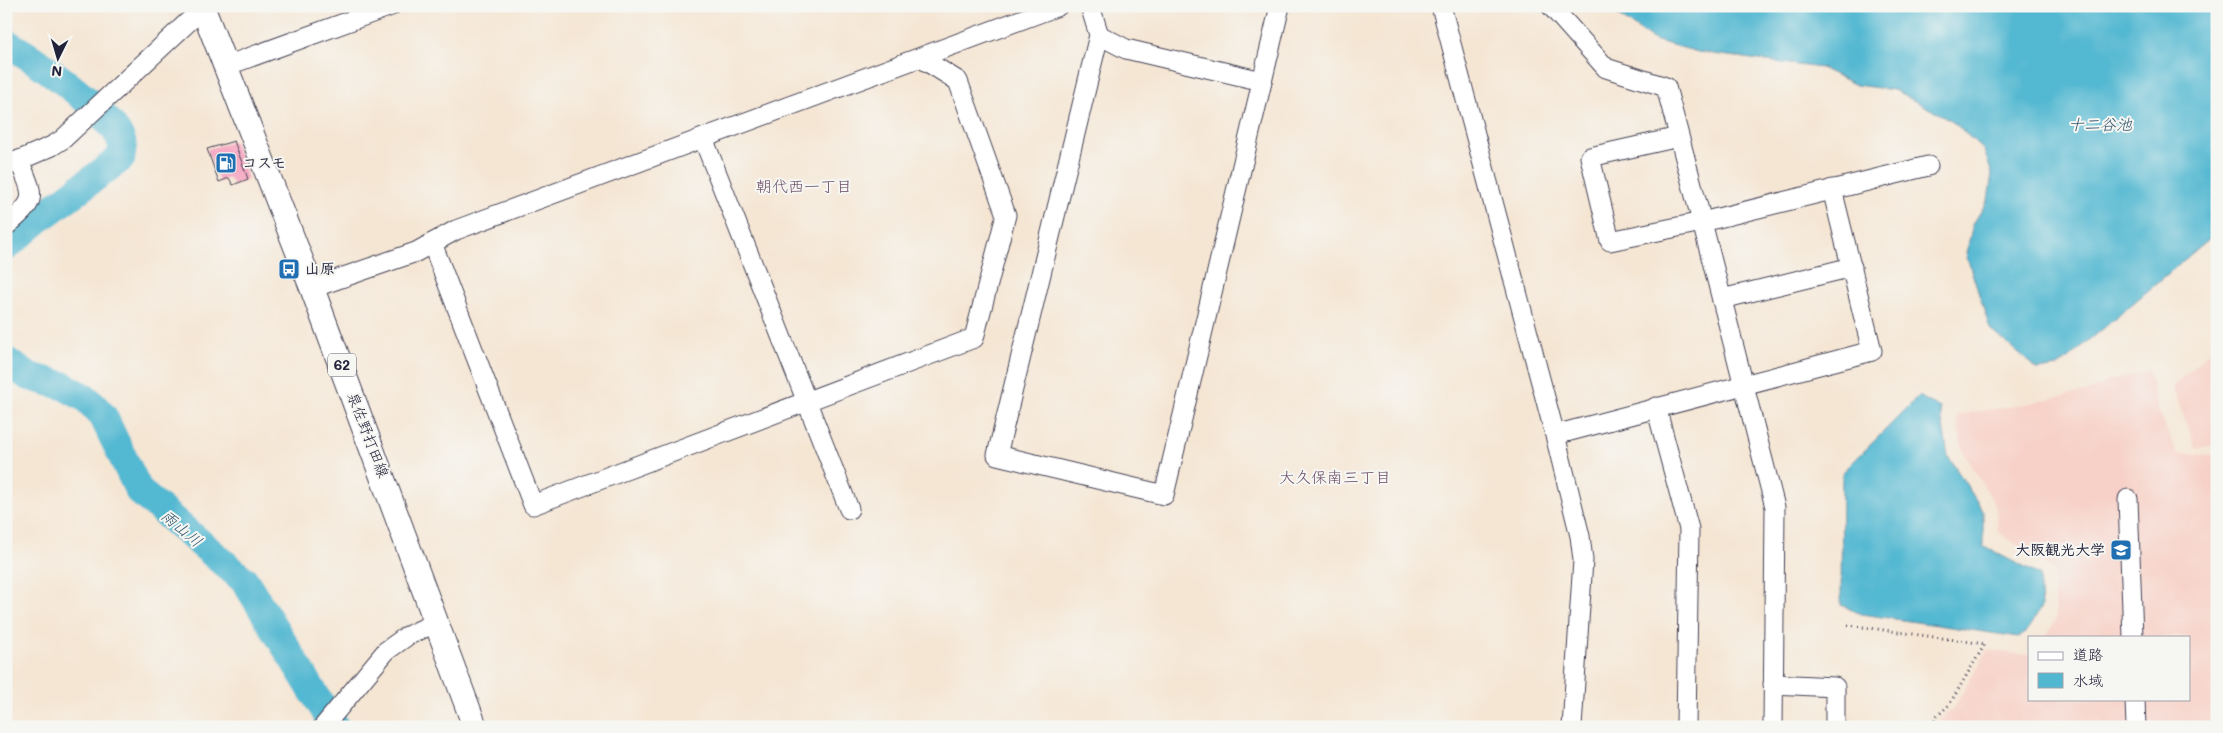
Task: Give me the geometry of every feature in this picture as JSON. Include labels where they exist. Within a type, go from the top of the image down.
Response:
[{"type":"main road","name":"泉佐野打田線","points":[[202,7],[389,490],[435,623],[475,727]]},
{"type":"street","points":[[226,66],[391,6]]},
{"type":"street","points":[[312,288],[416,252],[456,230],[1058,6]]},
{"type":"street","points":[[1090,6],[1099,35],[997,455],[1164,495],[1280,6]]},
{"type":"street","points":[[1441,6],[1580,536],[1583,560],[1572,727]]},
{"type":"street","points":[[1551,6],[1606,68],[1666,87],[1775,507],[1773,727]]},
{"type":"street","points":[[6,226],[30,204],[32,192],[13,163],[52,146],[63,139],[202,7]]},
{"type":"street","points":[[1099,35],[1126,49],[1262,81]]},
{"type":"street","points":[[432,243],[533,505],[806,403],[974,338],[1006,215],[958,81],[921,58]]},
{"type":"street","points":[[1679,136],[1590,158],[1610,241],[1702,222],[1928,166]]},
{"type":"street","points":[[703,138],[849,509]]},
{"type":"street","points":[[1555,435],[1872,351],[1832,189]]},
{"type":"street","points":[[1722,299],[1852,267]]},
{"type":"street","points":[[1656,407],[1689,529],[1686,727]]},
{"type":"street","points":[[2128,499],[2133,636]]},
{"type":"street","points":[[323,727],[386,651],[407,636],[435,623]]},
{"type":"street","points":[[1773,684],[1835,687],[1835,727]]},
{"type":"street","points":[[2135,700],[2136,727]]},
{"type":"path","points":[[1848,625],[1985,644],[1949,705],[1934,718],[1934,727]]},
{"type":"shaded area","points":[[2217,345],[2217,444],[2196,449],[2172,387]]},
{"type":"shaded area","name":"大阪観光大学","points":[[2148,371],[2159,413],[2178,454],[2217,455],[2217,727],[1939,727],[1940,719],[1954,708],[1987,650],[2028,655],[2028,700],[2190,700],[2190,636],[2046,636],[2056,620],[2053,569],[1998,532],[1995,505],[1963,451],[1956,415],[2020,405],[2093,390],[2108,381]]},
{"type":"water","name":"十二谷池","points":[[1604,6],[2217,6],[2217,232],[2058,367],[2038,370],[1990,329],[1966,254],[1973,224],[1988,200],[1992,174],[1984,150],[1951,120],[1894,90],[1856,85],[1821,68],[1698,52],[1654,40]]},
{"type":"water","points":[[1919,396],[1940,408],[1948,456],[1983,511],[1983,546],[2039,575],[2041,607],[2026,633],[2019,637],[1861,614],[1841,605],[1842,473]]},
{"type":"building","points":[[234,141],[248,179],[233,185],[229,178],[219,182],[207,149]]},
{"type":"waterway","name":"雨山川","points":[[6,43],[53,73],[89,102],[116,131],[122,143],[121,158],[40,218],[6,247]]},
{"type":"waterway","name":"雨山川","points":[[6,361],[28,376],[64,386],[87,399],[103,416],[139,491],[245,581],[335,727]]},
{"type":"place","name":"コスモ","points":[[226,163]]},
{"type":"place","name":"山原","points":[[289,269]]},
{"type":"place","name":"大阪観光大学","points":[[2121,550]]},
{"type":"district","name":"朝代西一丁目","points":[[804,186]]},
{"type":"district","name":"大久保南三丁目","points":[[1335,477]]}]
